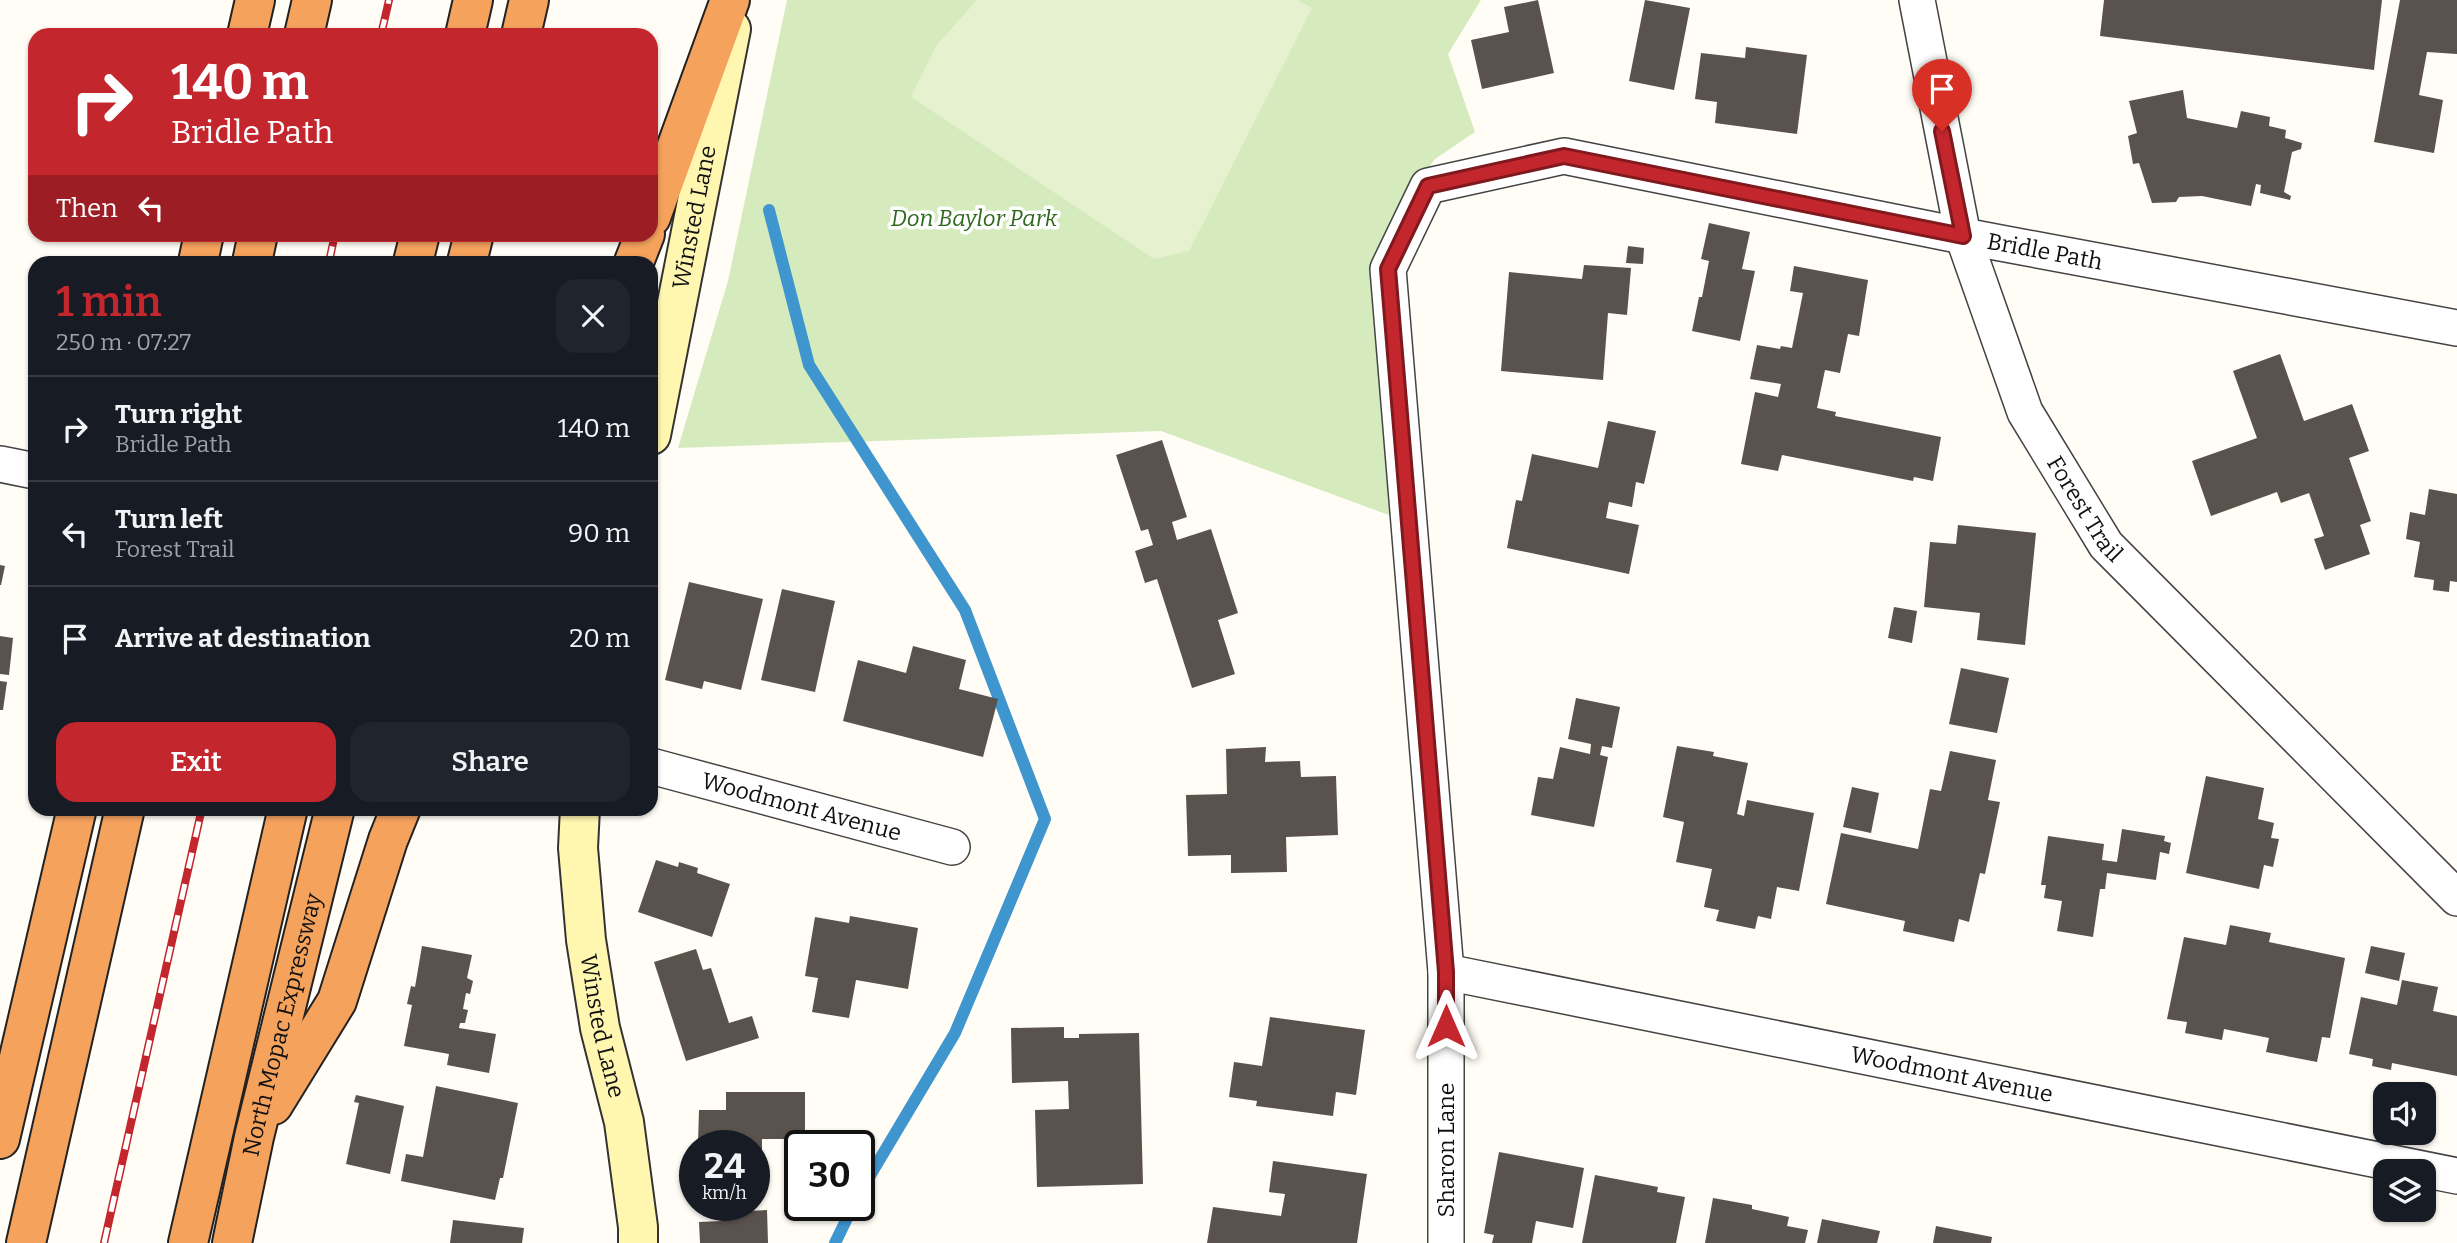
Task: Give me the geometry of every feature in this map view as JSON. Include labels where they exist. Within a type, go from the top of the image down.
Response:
[{"type":"highway","points":[[245,0],[247,28]]},
{"type":"highway","points":[[249,28],[255,0]]},
{"type":"highway","points":[[306,28],[312,0]]},
{"type":"highway","points":[[467,28],[473,0]]},
{"type":"highway","points":[[523,28],[529,0]]},
{"type":"highway","points":[[658,198],[730,0]]},
{"type":"highway","points":[[0,1139],[75,816]]},
{"type":"highway","points":[[26,1243],[123,816]]},
{"type":"highway","points":[[188,1243],[286,816]]},
{"type":"highway","name":"North Mopac Expressway","points":[[232,1243],[254,1137],[333,816]]},
{"type":"highway","points":[[254,1137],[337,1001],[398,816]]},
{"type":"main road","name":"Winsted Lane","points":[[658,400],[737,0]]},
{"type":"main road","name":"Winsted Lane","points":[[580,816],[578,848],[586,940],[600,1028],[624,1122],[638,1243]]},
{"type":"street","name":"Forest Trail","points":[[1917,0],[1963,236],[2025,412],[2106,545],[2457,898]]},
{"type":"street","name":"Bridle Path","points":[[1428,186],[1564,156],[1963,236],[2457,328]]},
{"type":"street","name":"Sharon Lane","points":[[1428,186],[1388,269],[1446,972],[1446,1243]]},
{"type":"street","name":"Woodmont Avenue","points":[[658,768],[952,847]]},
{"type":"street","name":"Woodmont Avenue","points":[[1446,972],[2457,1176]]},
{"type":"green space","name":"Don Baylor Park","points":[[787,0],[1481,0],[1448,54],[1475,132],[1435,159],[1402,203],[1394,517],[1161,431],[678,448],[728,281]]},
{"type":"green space","points":[[977,0],[1297,0],[1312,8],[1189,251],[1154,259],[911,97],[937,45]]},
{"type":"building","points":[[1538,0],[1554,73],[1482,89],[1471,40],[1509,32],[1504,7]]},
{"type":"building","points":[[1645,0],[1690,8],[1674,90],[1629,81]]},
{"type":"building","points":[[2104,0],[2382,0],[2374,70],[2100,36]]},
{"type":"building","points":[[2400,0],[2457,0],[2457,54],[2427,52],[2419,95],[2443,100],[2434,153],[2374,142]]},
{"type":"building","points":[[1746,47],[1807,55],[1797,134],[1715,123],[1717,102],[1695,99],[1701,53],[1745,58]]},
{"type":"building","points":[[2183,90],[2187,118],[2237,128],[2241,111],[2270,117],[2269,126],[2286,130],[2285,138],[2302,143],[2301,149],[2292,152],[2284,192],[2291,196],[2290,200],[2260,193],[2261,185],[2256,184],[2251,206],[2202,196],[2179,197],[2176,202],[2152,203],[2139,163],[2133,164],[2128,136],[2137,133],[2129,101]]},
{"type":"building","points":[[1709,223],[1750,232],[1742,269],[1755,271],[1740,341],[1692,331],[1709,261],[1701,259]]},
{"type":"building","points":[[1628,246],[1644,248],[1643,264],[1626,263]]},
{"type":"building","points":[[1584,265],[1631,268],[1627,315],[1608,313],[1603,380],[1501,371],[1509,272],[1582,279]]},
{"type":"building","points":[[1794,266],[1868,280],[1859,336],[1848,334],[1840,373],[1825,370],[1817,408],[1836,412],[1835,416],[1941,437],[1933,481],[1914,477],[1913,481],[1782,455],[1778,471],[1741,464],[1755,392],[1778,397],[1781,384],[1750,379],[1757,345],[1792,348],[1803,293],[1790,291]]},
{"type":"building","points":[[2280,354],[2304,421],[2352,404],[2369,451],[2349,458],[2371,521],[2360,525],[2370,554],[2325,570],[2314,539],[2324,536],[2309,493],[2281,503],[2277,492],[2211,516],[2192,461],[2257,438],[2233,371]]},
{"type":"building","points":[[1608,421],[1656,431],[1644,484],[1636,482],[1632,507],[1609,502],[1606,518],[1639,525],[1629,574],[1507,548],[1516,500],[1522,501],[1532,454],[1598,468]]},
{"type":"building","points":[[1162,440],[1187,517],[1172,522],[1177,540],[1211,529],[1238,613],[1218,620],[1235,674],[1192,688],[1157,579],[1145,583],[1135,551],[1153,545],[1148,529],[1141,531],[1116,455]]},
{"type":"building","points":[[2429,489],[2457,494],[2457,582],[2450,581],[2449,592],[2433,590],[2434,580],[2414,577],[2420,542],[2406,539],[2410,512],[2425,515]]},
{"type":"building","points":[[1958,525],[2036,533],[2025,645],[1977,640],[1980,613],[1924,607],[1930,542],[1956,544]]},
{"type":"building","points":[[0,565],[5,566],[1,585],[0,585]]},
{"type":"building","points":[[689,582],[763,599],[741,690],[704,681],[702,689],[665,680]]},
{"type":"building","points":[[782,589],[835,601],[815,692],[761,680]]},
{"type":"building","points":[[1894,607],[1917,611],[1912,643],[1888,638]]},
{"type":"building","points":[[0,636],[13,638],[9,675],[0,674]]},
{"type":"building","points":[[913,646],[966,660],[959,689],[998,699],[983,757],[843,721],[858,660],[906,673]]},
{"type":"building","points":[[1961,668],[2009,678],[1997,733],[1949,724]]},
{"type":"building","points":[[0,681],[7,682],[3,710],[0,710]]},
{"type":"building","points":[[1576,698],[1620,707],[1612,748],[1602,746],[1600,755],[1608,757],[1594,827],[1531,815],[1538,777],[1553,779],[1560,747],[1590,754],[1591,744],[1568,739]]},
{"type":"building","points":[[1677,746],[1714,752],[1713,756],[1748,763],[1737,814],[1744,816],[1747,800],[1814,813],[1799,891],[1777,887],[1771,919],[1758,916],[1755,929],[1716,921],[1719,910],[1704,907],[1712,869],[1676,862],[1684,822],[1663,817]]},
{"type":"building","points":[[1266,747],[1265,762],[1300,761],[1301,777],[1336,776],[1338,835],[1286,837],[1287,872],[1231,873],[1231,855],[1188,856],[1186,795],[1227,794],[1226,749]]},
{"type":"building","points":[[1950,751],[1996,760],[1988,800],[2000,802],[1985,874],[1980,873],[1969,922],[1959,919],[1954,942],[1903,931],[1905,921],[1826,904],[1841,833],[1918,849],[1930,789],[1941,791]]},
{"type":"building","points":[[2206,776],[2264,788],[2258,819],[2274,823],[2271,838],[2279,839],[2273,867],[2264,865],[2259,889],[2186,873]]},
{"type":"building","points":[[1852,787],[1879,793],[1871,833],[1843,827]]},
{"type":"building","points":[[2122,829],[2165,836],[2164,841],[2171,843],[2169,854],[2160,852],[2156,880],[2107,873],[2105,889],[2100,889],[2093,937],[2057,931],[2062,901],[2044,898],[2046,885],[2041,885],[2048,836],[2104,844],[2102,860],[2117,862]]},
{"type":"building","points":[[656,860],[678,867],[679,862],[698,868],[697,873],[730,884],[712,937],[638,912]]},
{"type":"building","points":[[850,916],[918,928],[908,989],[856,980],[849,1018],[812,1012],[818,978],[805,976],[815,917],[849,923]]},
{"type":"building","points":[[2230,925],[2271,933],[2269,942],[2345,958],[2330,1038],[2322,1037],[2317,1062],[2266,1052],[2269,1038],[2224,1029],[2222,1040],[2185,1033],[2187,1022],[2167,1019],[2184,937],[2226,945]]},
{"type":"building","points":[[422,946],[472,955],[467,978],[473,981],[470,994],[466,993],[463,1009],[468,1010],[465,1023],[460,1023],[459,1028],[496,1034],[489,1073],[447,1065],[449,1054],[404,1046],[412,1005],[407,1004],[411,986],[415,987]]},
{"type":"building","points":[[2371,946],[2405,953],[2399,981],[2365,973]]},
{"type":"building","points":[[696,949],[703,970],[711,968],[729,1023],[752,1016],[759,1038],[686,1061],[654,962]]},
{"type":"building","points":[[2402,980],[2438,987],[2433,1011],[2457,1016],[2457,1076],[2392,1063],[2391,1070],[2372,1066],[2373,1059],[2349,1054],[2361,997],[2397,1005]]},
{"type":"building","points":[[1270,1017],[1365,1030],[1356,1095],[1336,1092],[1333,1116],[1256,1106],[1257,1101],[1229,1097],[1234,1062],[1262,1066]]},
{"type":"building","points":[[1064,1027],[1064,1038],[1079,1038],[1079,1034],[1139,1033],[1143,1184],[1037,1187],[1035,1110],[1069,1109],[1068,1081],[1012,1083],[1011,1028]]},
{"type":"building","points":[[436,1086],[518,1103],[503,1178],[500,1178],[495,1200],[401,1181],[406,1154],[423,1157]]},
{"type":"building","points":[[726,1092],[805,1092],[805,1130],[784,1130],[784,1139],[770,1139],[770,1130],[698,1130],[699,1110],[726,1110]]},
{"type":"building","points":[[356,1095],[404,1106],[390,1174],[346,1164],[359,1103],[354,1102]]},
{"type":"building","points":[[1499,1152],[1584,1168],[1573,1228],[1536,1221],[1532,1243],[1492,1243],[1494,1235],[1484,1233]]},
{"type":"building","points":[[1273,1161],[1367,1174],[1357,1243],[1207,1243],[1213,1207],[1281,1216],[1285,1194],[1269,1192]]},
{"type":"building","points":[[1595,1175],[1658,1187],[1657,1192],[1685,1197],[1676,1243],[1582,1243]]},
{"type":"building","points":[[1713,1198],[1752,1205],[1752,1209],[1789,1217],[1787,1226],[1808,1230],[1805,1243],[1705,1243]]},
{"type":"building","points":[[1822,1219],[1880,1231],[1877,1243],[1817,1243]]},
{"type":"building","points":[[453,1220],[524,1228],[522,1243],[450,1243]]},
{"type":"building","points":[[767,1221],[768,1243],[700,1243],[699,1222]]},
{"type":"building","points":[[1936,1226],[1992,1237],[1991,1243],[1933,1243]]},
{"type":"waterway","points":[[769,210],[809,365],[965,610],[1045,819],[955,1033],[875,1167]]},
{"type":"waterway","points":[[835,1243],[846,1221]]},
{"type":"railway","points":[[383,28],[389,0]]},
{"type":"railway","points":[[330,256],[333,242]]},
{"type":"railway","points":[[104,1243],[200,816]]},
{"type":"route","points":[[1446,1026],[1446,972],[1388,269],[1428,186],[1564,156],[1963,236],[1942,131]]}]
